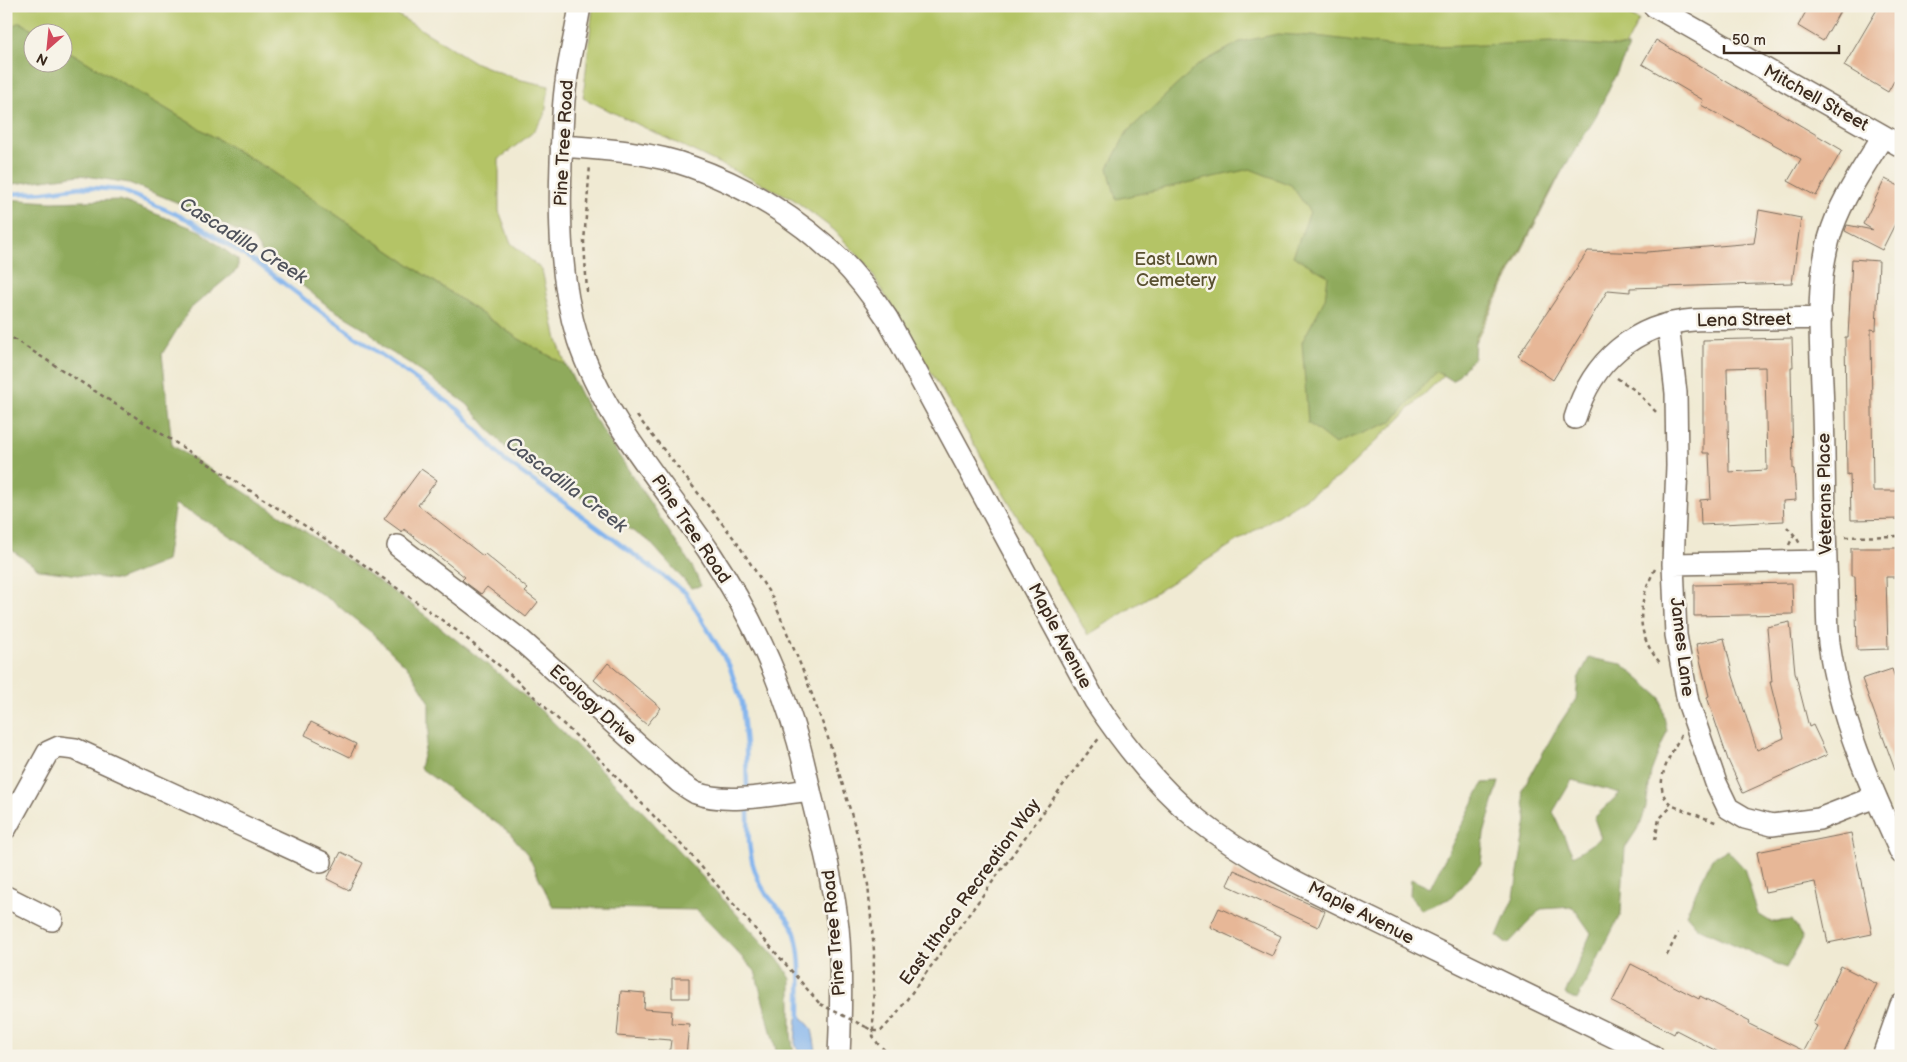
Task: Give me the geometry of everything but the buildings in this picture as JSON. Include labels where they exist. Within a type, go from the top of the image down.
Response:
[{"type":"street","name":"Pine Tree Road","points":[[580,6],[566,83],[560,200],[563,268],[570,308],[578,339],[589,369],[603,397],[620,425],[711,555],[747,616],[777,680],[798,740],[828,861],[838,928],[841,996],[839,1056]]},
{"type":"street","name":"Mitchell Street","points":[[1648,11],[1892,141]]},
{"type":"street","name":"Veterans Place","points":[[1892,141],[1842,204],[1829,237],[1824,259],[1821,318],[1829,642],[1850,733],[1875,797],[1901,853]]},
{"type":"street","name":"Maple Avenue","points":[[562,146],[657,157],[692,166],[735,185],[781,212],[814,235],[840,259],[866,288],[887,318],[1095,701],[1135,758],[1165,791],[1198,820],[1231,844],[1265,864],[1360,913],[1588,1015],[1653,1056]]},
{"type":"street","name":"Lena Street","points":[[1575,418],[1588,386],[1599,369],[1630,340],[1649,330],[1668,324],[1693,320],[1821,318]]},
{"type":"street","name":"James Lane","points":[[1668,324],[1676,393],[1677,466],[1673,564],[1676,635],[1688,702],[1716,783],[1728,808],[1745,818],[1772,824],[1819,819],[1875,797]]},
{"type":"street","name":"Ecology Drive","points":[[398,546],[522,641],[679,782],[695,792],[711,797],[731,798],[810,790]]},
{"type":"street","points":[[1673,564],[1826,561]]},
{"type":"street","points":[[6,828],[48,752],[59,747],[75,749],[321,862]]},
{"type":"street","points":[[6,897],[52,920]]},
{"type":"street","points":[[1883,1056],[1901,1005]]},
{"type":"path","points":[[1625,6],[1648,11]]},
{"type":"path","points":[[6,334],[348,554],[460,633],[513,677],[590,749],[692,856],[820,1004],[873,1030],[873,1036],[878,1044],[891,1056]]},
{"type":"path","points":[[1787,527],[1800,543],[1800,548]]},
{"type":"path","points":[[1789,549],[1789,544],[1794,535]]},
{"type":"path","points":[[1845,537],[1901,536]]},
{"type":"path","name":"East Ithaca Recreation Way","points":[[873,1030],[881,1031],[894,1017],[1069,776],[1102,735]]},
{"type":"path","points":[[1655,840],[1659,819],[1673,806]]},
{"type":"path","points":[[1667,955],[1678,933]]},
{"type":"green space","points":[[6,6],[383,6],[476,63],[517,79],[549,86],[545,115],[532,133],[499,159],[499,211],[511,243],[542,270],[557,340],[566,365],[519,339],[270,170],[72,53],[72,22],[20,22],[6,29]]},
{"type":"green space","name":"East Lawn Cemetery","points":[[593,6],[1610,6],[1639,20],[1472,348],[1339,477],[1088,635],[867,265],[834,230],[793,199],[583,98]]},
{"type":"green space","points":[[20,22],[22,23],[22,72],[72,72],[72,53],[270,170],[519,339],[566,365],[587,407],[693,568],[701,586],[691,588],[649,541],[572,491],[542,479],[512,455],[467,404],[406,361],[384,348],[369,331],[329,307],[263,254],[253,239],[196,210],[129,183],[80,175],[6,185],[6,29]]},
{"type":"green space","points":[[1278,34],[1324,37],[1412,48],[1551,42],[1629,47],[1594,120],[1557,179],[1475,338],[1474,358],[1453,381],[1437,371],[1391,422],[1335,444],[1308,423],[1302,342],[1325,299],[1328,276],[1293,256],[1310,212],[1291,185],[1250,169],[1116,199],[1108,168],[1127,132],[1198,65],[1240,42]]},
{"type":"green space","points":[[6,199],[51,202],[120,200],[200,231],[238,260],[238,269],[190,309],[162,354],[172,445],[300,528],[412,605],[503,677],[546,715],[645,814],[782,964],[791,979],[791,1034],[794,1056],[774,1056],[776,1050],[755,971],[697,910],[553,907],[528,855],[509,832],[420,768],[429,731],[429,701],[410,670],[371,632],[332,601],[216,527],[175,504],[166,561],[118,580],[40,570],[6,546]]},
{"type":"green space","points":[[1589,658],[1622,664],[1660,697],[1667,731],[1651,772],[1646,807],[1640,825],[1625,848],[1621,913],[1577,1000],[1565,994],[1591,933],[1573,907],[1541,909],[1508,944],[1497,936],[1514,896],[1527,820],[1522,790],[1558,726],[1576,699],[1578,679]],"holes":[[[1572,780],[1620,793],[1594,818],[1601,838],[1573,856],[1553,812]]]},
{"type":"green space","points":[[1499,782],[1484,834],[1481,864],[1451,898],[1421,910],[1410,895],[1411,879],[1430,888],[1483,783]]},
{"type":"green space","points":[[1727,850],[1744,868],[1758,914],[1771,922],[1792,920],[1803,938],[1786,968],[1698,928],[1686,914],[1712,858]]},
{"type":"water","points":[[797,1018],[803,1018],[812,1029],[817,1056],[800,1056],[795,1043]]},
{"type":"waterway","name":"Cascadilla Creek","points":[[6,194],[44,192],[80,187],[121,190],[189,220],[257,263],[324,314],[459,410],[505,461],[686,593],[729,665],[742,703],[746,746],[747,792]]},
{"type":"waterway","name":"Cascadilla Creek","points":[[748,802],[750,849],[755,871],[765,892],[793,928],[799,950],[800,1023]]}]
